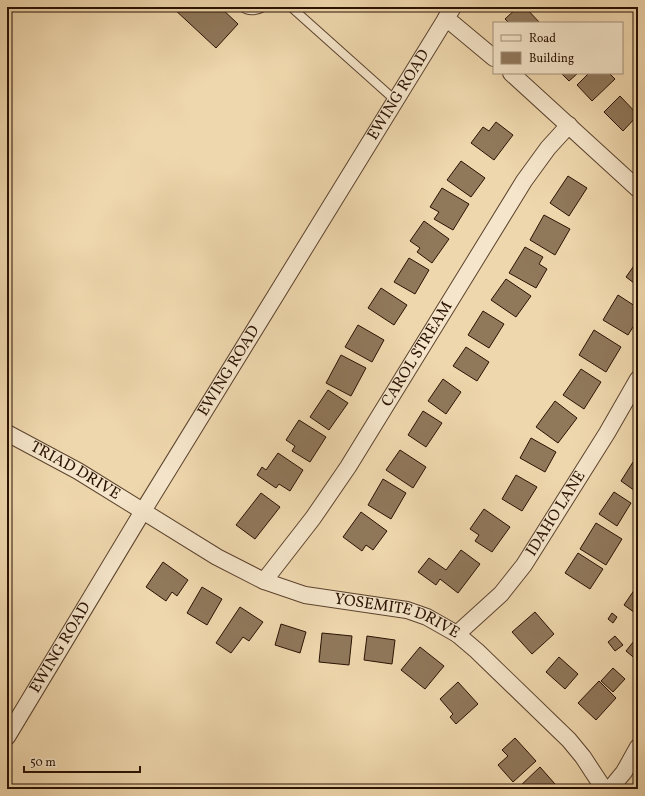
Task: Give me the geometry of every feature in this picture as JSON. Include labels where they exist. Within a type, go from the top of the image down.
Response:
[{"type":"street","name":"EWING ROAD","points":[[7,737],[143,511],[449,12]]},
{"type":"street","points":[[449,12],[493,57]]},
{"type":"street","points":[[512,74],[638,189]]},
{"type":"street","name":"CAROL STREAM","points":[[264,581],[313,518],[348,467],[524,181],[548,148],[569,125]]},
{"type":"street","name":"IDAHO LANE","points":[[457,634],[501,594],[524,565],[607,432],[638,379]]},
{"type":"street","name":"TRIAD DRIVE","points":[[7,433],[78,471],[143,511]]},
{"type":"street","name":"YOSEMITE DRIVE","points":[[143,511],[217,557],[264,581],[305,595],[407,610],[427,617],[457,634],[477,651],[569,740],[583,757],[604,789]]},
{"type":"street","points":[[610,789],[624,772],[638,747]]},
{"type":"lane","points":[[242,7],[246,10],[256,11],[264,7]]},
{"type":"lane","points":[[291,7],[395,100]]},
{"type":"building","points":[[220,7],[238,24],[216,48],[173,8]]},
{"type":"building","points":[[518,7],[525,7],[539,22],[508,22],[505,19]]},
{"type":"building","points":[[562,74],[577,74],[569,81]]},
{"type":"building","points":[[588,74],[610,74],[615,79],[592,101],[577,85]]},
{"type":"building","points":[[620,96],[638,115],[623,131],[604,112]]},
{"type":"building","points":[[496,122],[513,135],[494,160],[471,143],[483,127],[489,131]]},
{"type":"building","points":[[461,161],[485,178],[471,197],[447,180]]},
{"type":"building","points":[[568,176],[587,188],[569,216],[550,203]]},
{"type":"building","points":[[442,188],[469,204],[453,230],[434,219],[439,212],[430,207]]},
{"type":"building","points":[[544,215],[570,229],[555,255],[530,240]]},
{"type":"building","points":[[424,221],[449,239],[432,263],[417,252],[420,248],[410,241]]},
{"type":"building","points":[[525,247],[543,257],[539,264],[547,269],[536,288],[509,273]]},
{"type":"building","points":[[409,258],[429,270],[415,294],[394,282]]},
{"type":"building","points":[[638,260],[638,286],[626,277]]},
{"type":"building","points":[[506,279],[531,296],[516,317],[491,300]]},
{"type":"building","points":[[381,288],[407,305],[394,325],[368,308]]},
{"type":"building","points":[[618,295],[638,308],[638,319],[628,335],[603,320]]},
{"type":"building","points":[[483,311],[504,324],[489,348],[468,335]]},
{"type":"building","points":[[358,325],[384,340],[372,362],[345,347]]},
{"type":"building","points":[[594,330],[621,347],[606,372],[579,355]]},
{"type":"building","points":[[466,347],[489,362],[477,381],[453,366]]},
{"type":"building","points":[[341,355],[366,368],[351,396],[326,383]]},
{"type":"building","points":[[581,369],[601,382],[584,409],[563,395]]},
{"type":"building","points":[[443,379],[461,392],[446,414],[428,401]]},
{"type":"building","points":[[328,390],[348,403],[329,430],[310,417]]},
{"type":"building","points":[[555,401],[577,418],[558,443],[536,427]]},
{"type":"building","points":[[423,411],[442,423],[426,447],[408,435]]},
{"type":"building","points":[[299,420],[326,437],[310,462],[292,451],[295,446],[286,440]]},
{"type":"building","points":[[531,438],[556,452],[545,472],[520,458]]},
{"type":"building","points":[[400,450],[426,467],[413,488],[386,470]]},
{"type":"building","points":[[278,453],[303,470],[290,491],[279,484],[276,488],[257,475],[262,467],[266,470]]},
{"type":"building","points":[[633,462],[638,465],[638,493],[621,481]]},
{"type":"building","points":[[516,475],[537,487],[522,511],[502,499]]},
{"type":"building","points":[[383,479],[406,493],[391,519],[368,505]]},
{"type":"building","points":[[614,492],[631,503],[617,526],[599,514]]},
{"type":"building","points":[[261,493],[280,507],[255,539],[236,525]]},
{"type":"building","points":[[484,509],[510,527],[492,552],[475,541],[479,535],[470,529]]},
{"type":"building","points":[[361,512],[387,531],[373,550],[366,545],[362,551],[343,537]]},
{"type":"building","points":[[596,523],[622,539],[606,565],[580,549]]},
{"type":"building","points":[[461,550],[480,564],[458,593],[440,579],[436,585],[418,572],[429,558],[446,570]]},
{"type":"building","points":[[578,553],[603,569],[590,589],[565,573]]},
{"type":"building","points":[[163,562],[188,580],[177,596],[172,592],[166,601],[146,587]]},
{"type":"building","points":[[637,586],[638,587],[638,615],[624,605]]},
{"type":"building","points":[[202,587],[222,599],[207,625],[187,613]]},
{"type":"building","points":[[240,607],[263,622],[249,641],[243,637],[231,653],[216,643]]},
{"type":"building","points":[[535,612],[554,634],[532,654],[512,632]]},
{"type":"building","points":[[612,613],[617,617],[613,623],[608,619]]},
{"type":"building","points":[[281,624],[306,632],[300,653],[275,645]]},
{"type":"building","points":[[322,633],[352,636],[349,665],[319,662]]},
{"type":"building","points":[[367,636],[395,640],[392,664],[364,660]]},
{"type":"building","points":[[615,636],[623,645],[615,651],[608,642]]},
{"type":"building","points":[[638,636],[638,661],[626,651]]},
{"type":"building","points":[[420,647],[444,666],[425,689],[401,670]]},
{"type":"building","points":[[559,657],[578,674],[565,689],[546,672]]},
{"type":"building","points":[[613,668],[625,679],[613,692],[601,681]]},
{"type":"building","points":[[599,681],[616,698],[596,720],[578,703]]},
{"type":"building","points":[[458,682],[478,704],[456,724],[450,717],[453,714],[440,699]]},
{"type":"building","points":[[515,738],[536,761],[513,782],[498,765],[508,756],[502,750]]},
{"type":"building","points":[[540,767],[555,784],[549,789],[517,789]]}]
